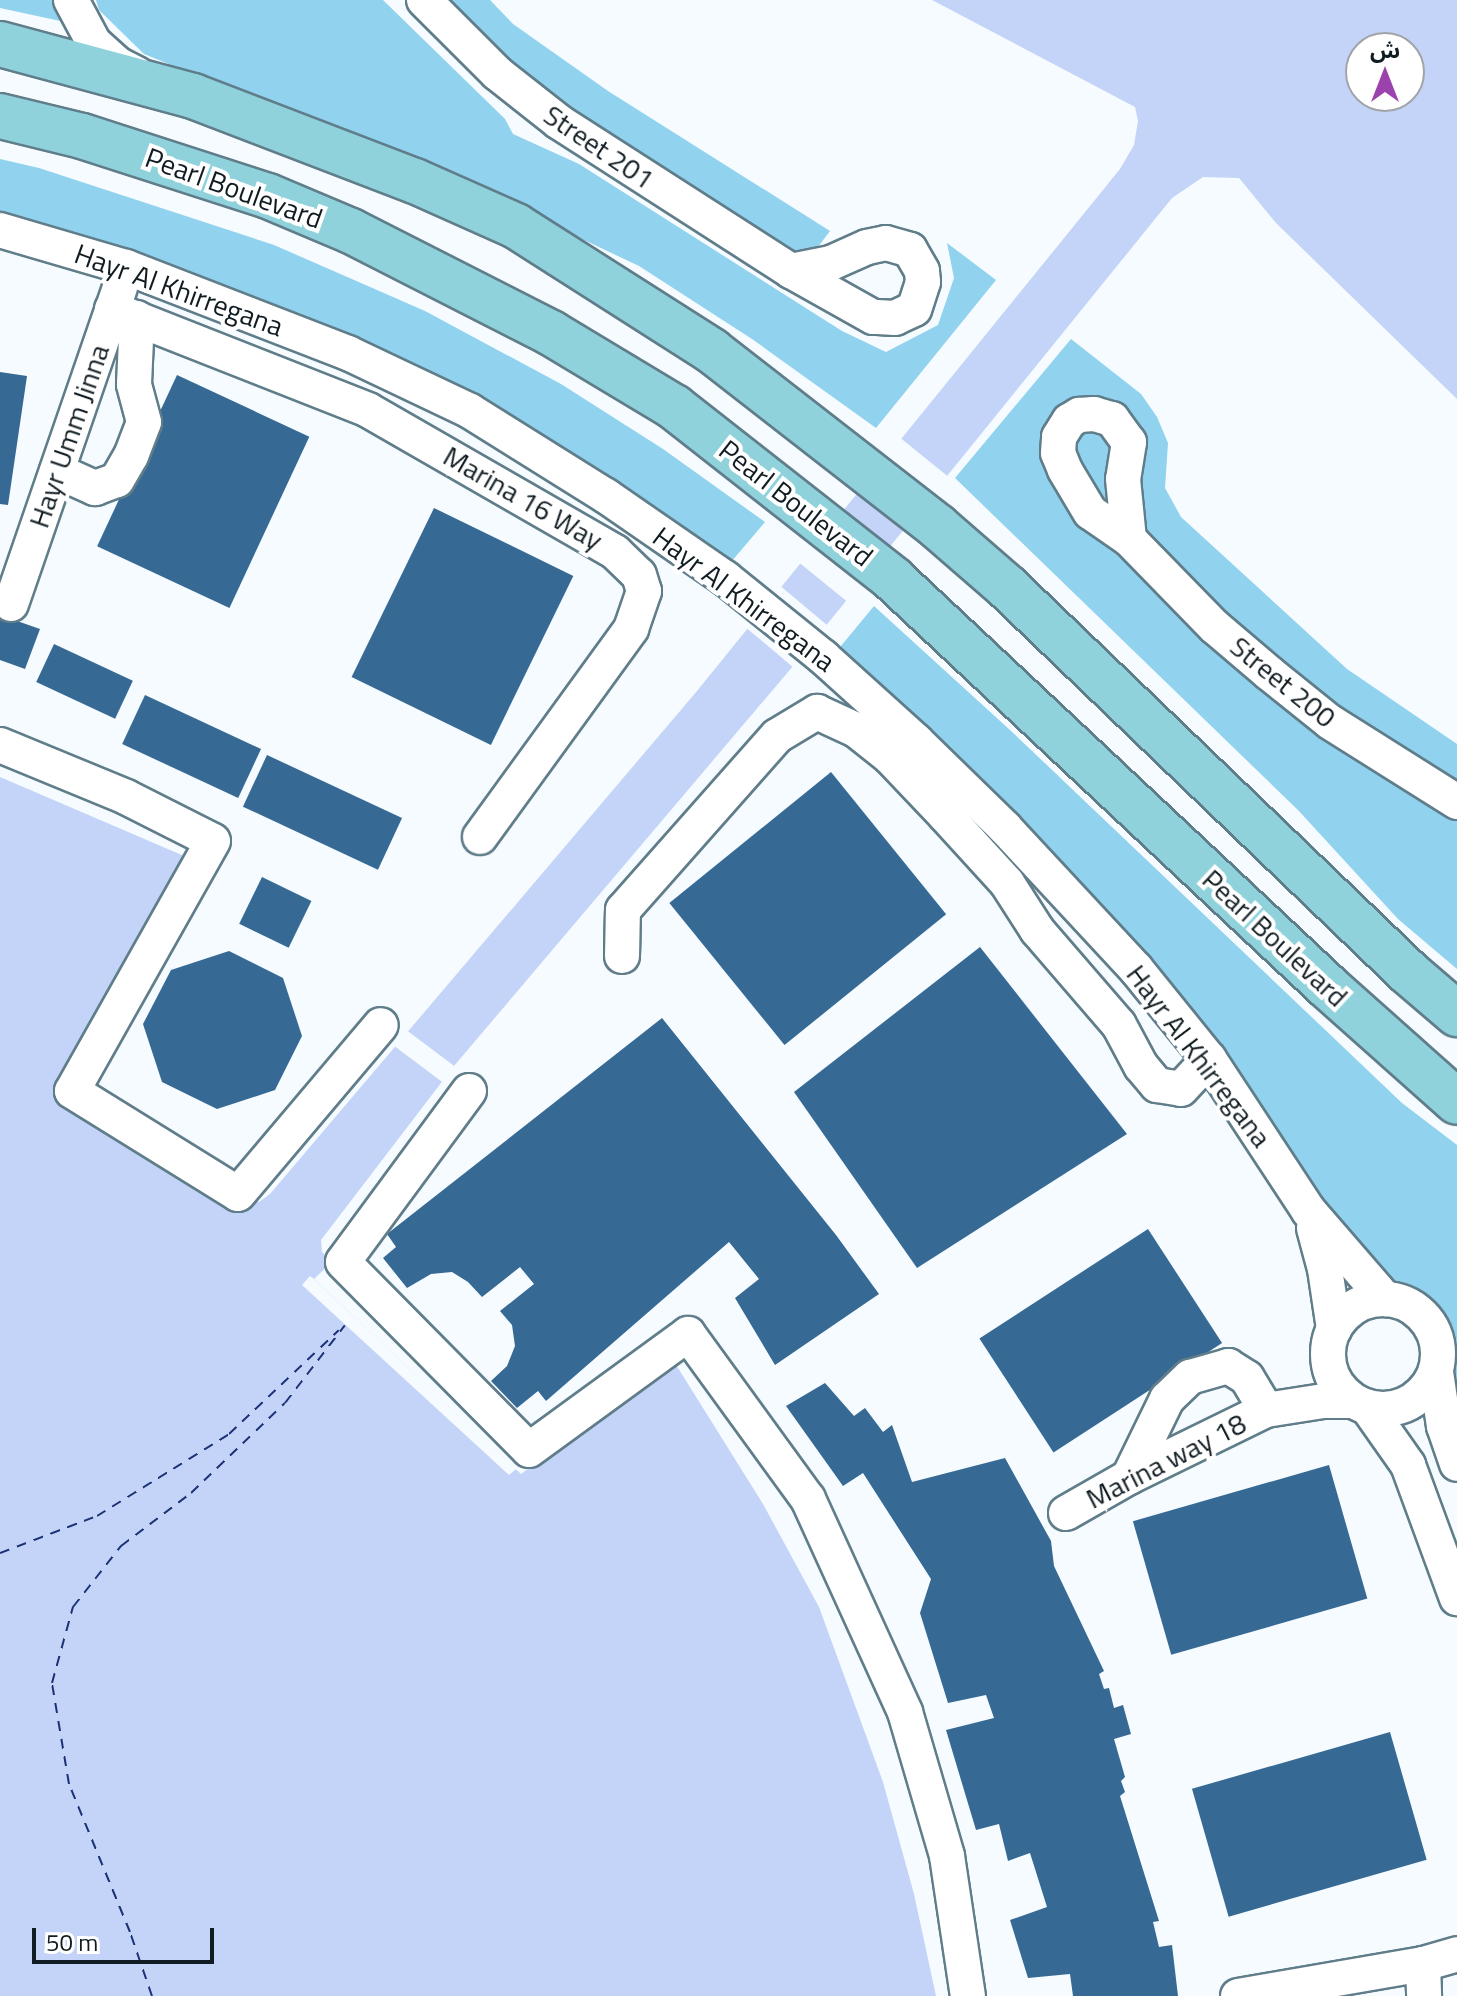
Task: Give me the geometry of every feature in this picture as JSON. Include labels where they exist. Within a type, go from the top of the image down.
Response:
[{"type":"main road","points":[[0,44],[193,96],[402,175],[516,226],[712,351],[938,527],[1007,587],[1408,972],[1457,1014]]},
{"type":"main road","name":"Pearl Boulevard","points":[[0,116],[82,136],[268,196],[445,276],[551,333],[674,407],[893,579],[1327,986],[1457,1102]]},
{"type":"street","points":[[71,0],[94,43],[117,64],[193,96]]},
{"type":"street","name":"Street 201","points":[[424,0],[497,73],[559,122],[791,271]]},
{"type":"street","name":"Hayr Al Khirregana","points":[[0,230],[126,267],[348,353],[470,411],[606,496],[725,578],[823,657],[1005,828],[1136,969],[1209,1059],[1308,1210],[1385,1299]]},
{"type":"street","name":"Hayr Umm Jinna","points":[[11,604],[57,471],[124,314],[126,267]]},
{"type":"street","points":[[57,471],[95,488],[117,480],[131,456],[144,422],[134,384],[124,314]]},
{"type":"street","name":"Marina 16 Way","points":[[124,314],[368,410],[602,544],[639,575],[644,591],[631,629],[480,837]]},
{"type":"street","name":"Street 200","points":[[1129,539],[1215,627],[1330,722],[1457,802]]},
{"type":"street","points":[[622,956],[623,910],[777,736],[817,712],[856,730],[890,757],[1007,883],[1037,930],[1119,1025],[1141,1066],[1157,1085],[1181,1089],[1209,1059]]},
{"type":"street","points":[[0,745],[126,797],[213,841],[72,1091],[238,1194],[381,1025]]},
{"type":"street","points":[[469,1091],[343,1262],[529,1450],[688,1334],[808,1499],[905,1712],[947,1856],[968,1996]]},
{"type":"street","name":"Hayr Al Khirregana","points":[[1308,1210],[1325,1269],[1331,1337]]},
{"type":"street","points":[[1457,1312],[1417,1310],[1385,1299],[1356,1306],[1331,1337],[1332,1376],[1360,1404],[1408,1465],[1457,1598]]},
{"type":"street","points":[[1417,1310],[1436,1337],[1436,1372],[1444,1426],[1457,1464]]},
{"type":"street","name":"Marina way 18","points":[[1266,1410],[1331,1337]]},
{"type":"street","points":[[1129,1477],[1167,1399],[1190,1377],[1228,1366],[1247,1378],[1266,1410]]},
{"type":"street","points":[[1360,1404],[1389,1409],[1410,1403],[1426,1390],[1436,1372]]},
{"type":"street","name":"Marina way 18","points":[[1066,1513],[1129,1477],[1266,1410],[1323,1401],[1360,1404]]},
{"type":"street","points":[[1423,1980],[1457,1947]]},
{"type":"street","points":[[1423,1980],[1457,1954]]},
{"type":"street","points":[[1238,1996],[1423,1980],[1457,1967]]},
{"type":"shaded area","points":[[0,0],[62,0],[65,22],[0,8]]},
{"type":"shaded area","points":[[96,0],[383,0],[505,119],[513,134],[579,164],[842,331],[886,352],[938,325],[954,278],[947,243],[996,280],[876,428],[752,339],[639,266],[468,185],[144,54],[99,10]]},
{"type":"shaded area","points":[[443,0],[490,0],[513,24],[608,91],[830,231],[808,260],[675,181],[506,66]]},
{"type":"shaded area","points":[[932,0],[1457,0],[1457,399],[1276,223],[1239,178],[1203,177],[1172,198],[799,659],[454,1066],[321,1240],[322,1252],[333,1261],[314,1279],[521,1474],[673,1360],[763,1504],[819,1607],[883,1782],[914,1894],[936,1996],[0,1996],[0,777],[191,859],[63,1095],[234,1212],[248,1198],[259,1202],[270,1194],[697,691],[1120,169],[1134,145],[1138,121],[1135,107]]},
{"type":"shaded area","points":[[0,159],[39,168],[274,245],[425,311],[561,384],[663,449],[765,522],[731,562],[617,485],[0,218]]},
{"type":"shaded area","points":[[1071,339],[1141,394],[1157,417],[1168,443],[1165,488],[1181,517],[1347,669],[1457,744],[1457,969],[1398,919],[1298,810],[955,478]]},
{"type":"shaded area","points":[[874,606],[1010,730],[1402,1103],[1457,1145],[1457,1431],[1450,1407],[1454,1370],[1449,1327],[1439,1307],[1420,1291],[1379,1275],[1347,1243],[1259,1105],[836,652]]},
{"type":"pier","points":[[898,436],[951,479],[907,533],[854,490]]},
{"type":"pier","points":[[840,507],[893,550],[849,603],[797,561]]},
{"type":"pier","points":[[778,584],[829,627],[795,668],[743,625]]},
{"type":"pier","points":[[405,1029],[457,1068],[445,1084],[393,1045]]},
{"type":"pier","points":[[310,1276],[516,1469],[509,1475],[302,1285]]},
{"type":"building","points":[[0,372],[27,376],[8,505],[0,504]]},
{"type":"building","points":[[177,375],[309,437],[229,608],[97,546]]},
{"type":"building","points":[[434,508],[573,576],[491,745],[352,677]]},
{"type":"building","points":[[0,615],[40,629],[25,669],[0,660]]},
{"type":"building","points":[[54,644],[133,681],[115,719],[36,682]]},
{"type":"building","points":[[145,695],[261,749],[238,798],[122,744]]},
{"type":"building","points":[[267,755],[402,818],[378,870],[243,807]]},
{"type":"building","points":[[831,772],[946,914],[785,1045],[669,903]]},
{"type":"building","points":[[262,877],[311,901],[289,948],[239,924]]},
{"type":"building","points":[[980,947],[1127,1134],[917,1268],[794,1092]]},
{"type":"building","points":[[229,951],[283,978],[302,1036],[275,1090],[217,1109],[162,1082],[143,1024],[171,970]]},
{"type":"building","points":[[662,1018],[836,1235],[879,1294],[775,1365],[735,1298],[759,1279],[729,1242],[546,1401],[538,1391],[517,1408],[491,1381],[507,1366],[515,1346],[512,1325],[500,1311],[534,1284],[520,1267],[482,1297],[468,1282],[452,1272],[431,1274],[407,1288],[383,1258],[396,1247],[387,1234]]},
{"type":"building","points":[[1148,1229],[1222,1343],[1053,1453],[979,1338]]},
{"type":"building","points":[[825,1383],[854,1416],[865,1408],[883,1432],[892,1425],[912,1482],[1005,1458],[1051,1541],[1054,1566],[1104,1671],[1099,1674],[1104,1689],[1109,1688],[1114,1708],[1123,1705],[1131,1734],[1114,1739],[1125,1777],[1121,1781],[1125,1792],[1120,1796],[1159,1921],[1153,1922],[1159,1947],[1172,1945],[1178,1996],[1073,1996],[1070,1974],[1028,1978],[1010,1920],[1047,1907],[1030,1853],[1008,1861],[999,1824],[976,1830],[946,1730],[994,1718],[986,1695],[948,1703],[920,1613],[931,1579],[863,1473],[843,1486],[786,1406]]},
{"type":"building","points":[[1329,1465],[1367,1599],[1171,1655],[1133,1521]]},
{"type":"building","points":[[1390,1732],[1427,1860],[1229,1917],[1192,1789]]},
{"type":"ferry route","points":[[152,1996],[130,1932],[69,1784],[52,1683],[73,1607],[121,1546],[191,1493],[285,1403],[345,1325]]},
{"type":"ferry route","points":[[0,1553],[97,1516],[229,1434],[339,1330]]}]
